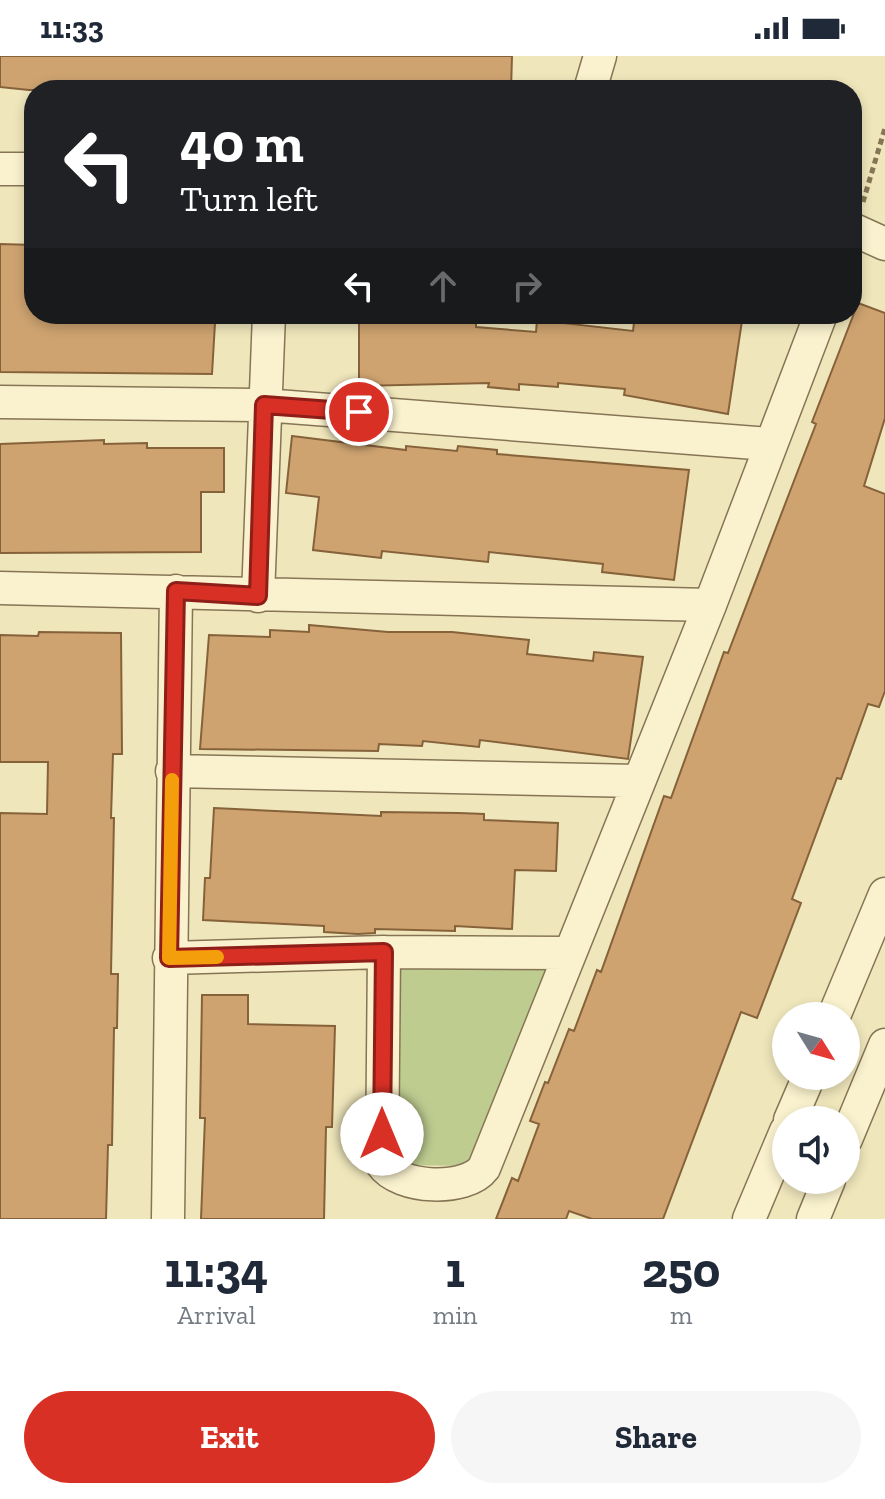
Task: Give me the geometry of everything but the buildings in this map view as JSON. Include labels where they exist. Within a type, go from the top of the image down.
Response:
[{"type":"street","points":[[593,80],[600,56]]},
{"type":"street","points":[[0,169],[24,169]]},
{"type":"street","points":[[862,235],[885,244]]},
{"type":"street","points":[[258,596],[268,324]]},
{"type":"street","points":[[384,952],[382,1164],[388,1173],[399,1179],[440,1183],[469,1181],[484,1168],[710,605],[817,324]]},
{"type":"street","points":[[0,402],[264,405],[769,444]]},
{"type":"street","points":[[0,588],[710,605]]},
{"type":"street","points":[[168,1219],[176,591]]},
{"type":"street","points":[[172,771],[637,781]]},
{"type":"street","points":[[840,1002],[885,894]]},
{"type":"street","points":[[169,958],[384,952],[568,953]]},
{"type":"street","points":[[860,1106],[885,1045]]},
{"type":"street","points":[[749,1219],[772,1164]]},
{"type":"street","points":[[813,1219],[823,1194]]},
{"type":"path","points":[[862,203],[885,128]]},
{"type":"green space","points":[[567,954],[478,1166],[386,1165],[386,958]]},
{"type":"slow traffic","points":[[172,780],[169,958],[217,957]]},
{"type":"route","points":[[359,412],[264,405],[258,596],[176,591],[169,958],[384,952],[382,1134]]}]
